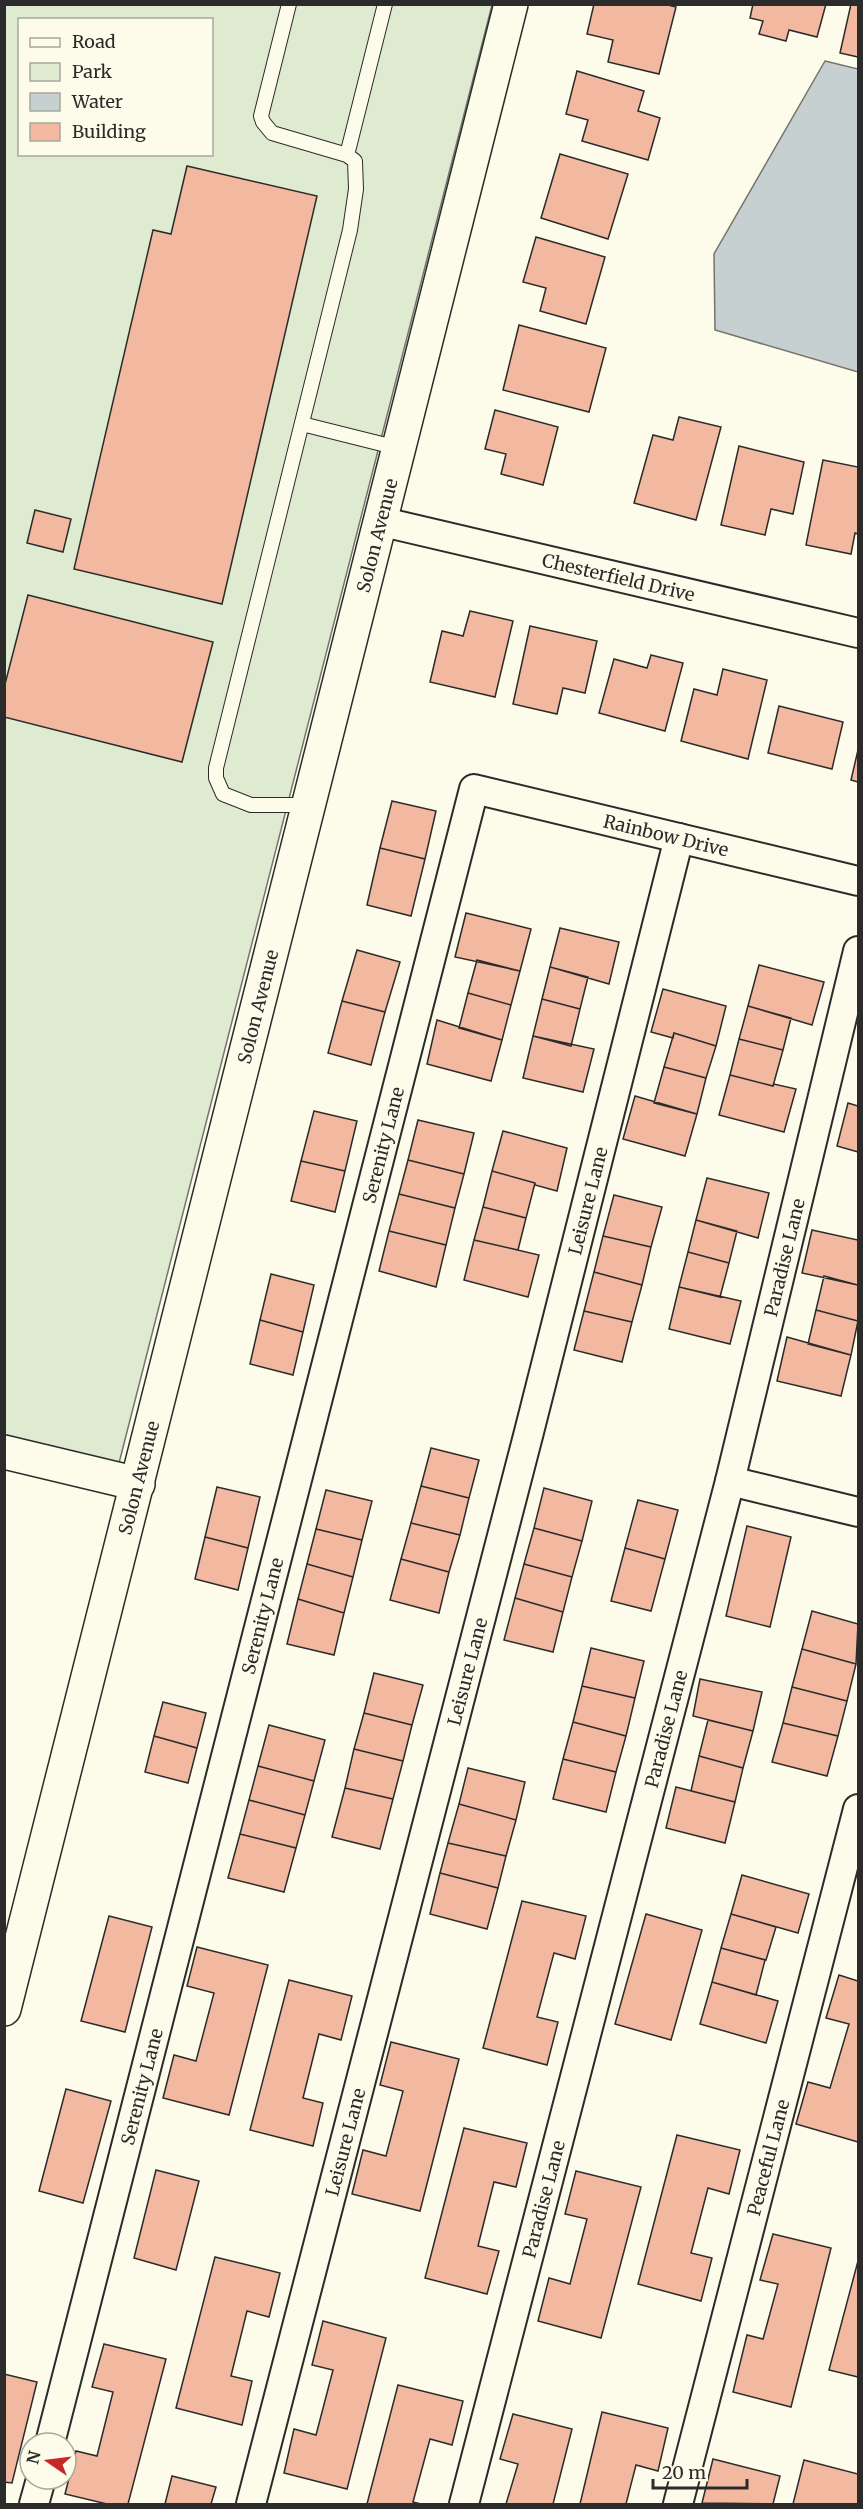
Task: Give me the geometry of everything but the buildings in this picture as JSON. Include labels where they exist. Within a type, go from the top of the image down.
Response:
[{"type":"street","name":"Solon Avenue","points":[[4,2009],[511,4]]},
{"type":"street","name":"Chesterfield Drive","points":[[379,521],[858,633]]},
{"type":"street","name":"Rainbow Drive","points":[[474,789],[858,881]]},
{"type":"street","name":"Serenity Lane","points":[[53,2431],[474,789]]},
{"type":"street","name":"Leisure Lane","points":[[251,2505],[529,1432],[679,838]]},
{"type":"street","name":"Paradise Lane","points":[[464,2505],[730,1481],[858,951]]},
{"type":"street","points":[[4,1452],[138,1484]]},
{"type":"street","points":[[730,1481],[858,1512]]},
{"type":"street","name":"Peaceful Lane","points":[[678,2505],[858,1809]]},
{"type":"lane","points":[[289,4],[261,116],[263,122],[272,133],[347,155],[355,161],[356,169],[350,230],[216,768],[216,778],[223,794],[251,805],[308,805]]},
{"type":"lane","points":[[347,155],[385,4]]},
{"type":"lane","points":[[302,424],[398,448]]},
{"type":"green space","points":[[4,5],[492,5],[119,1463],[5,1435]]},
{"type":"water","points":[[825,61],[858,69],[858,372],[715,330],[714,254]]}]
